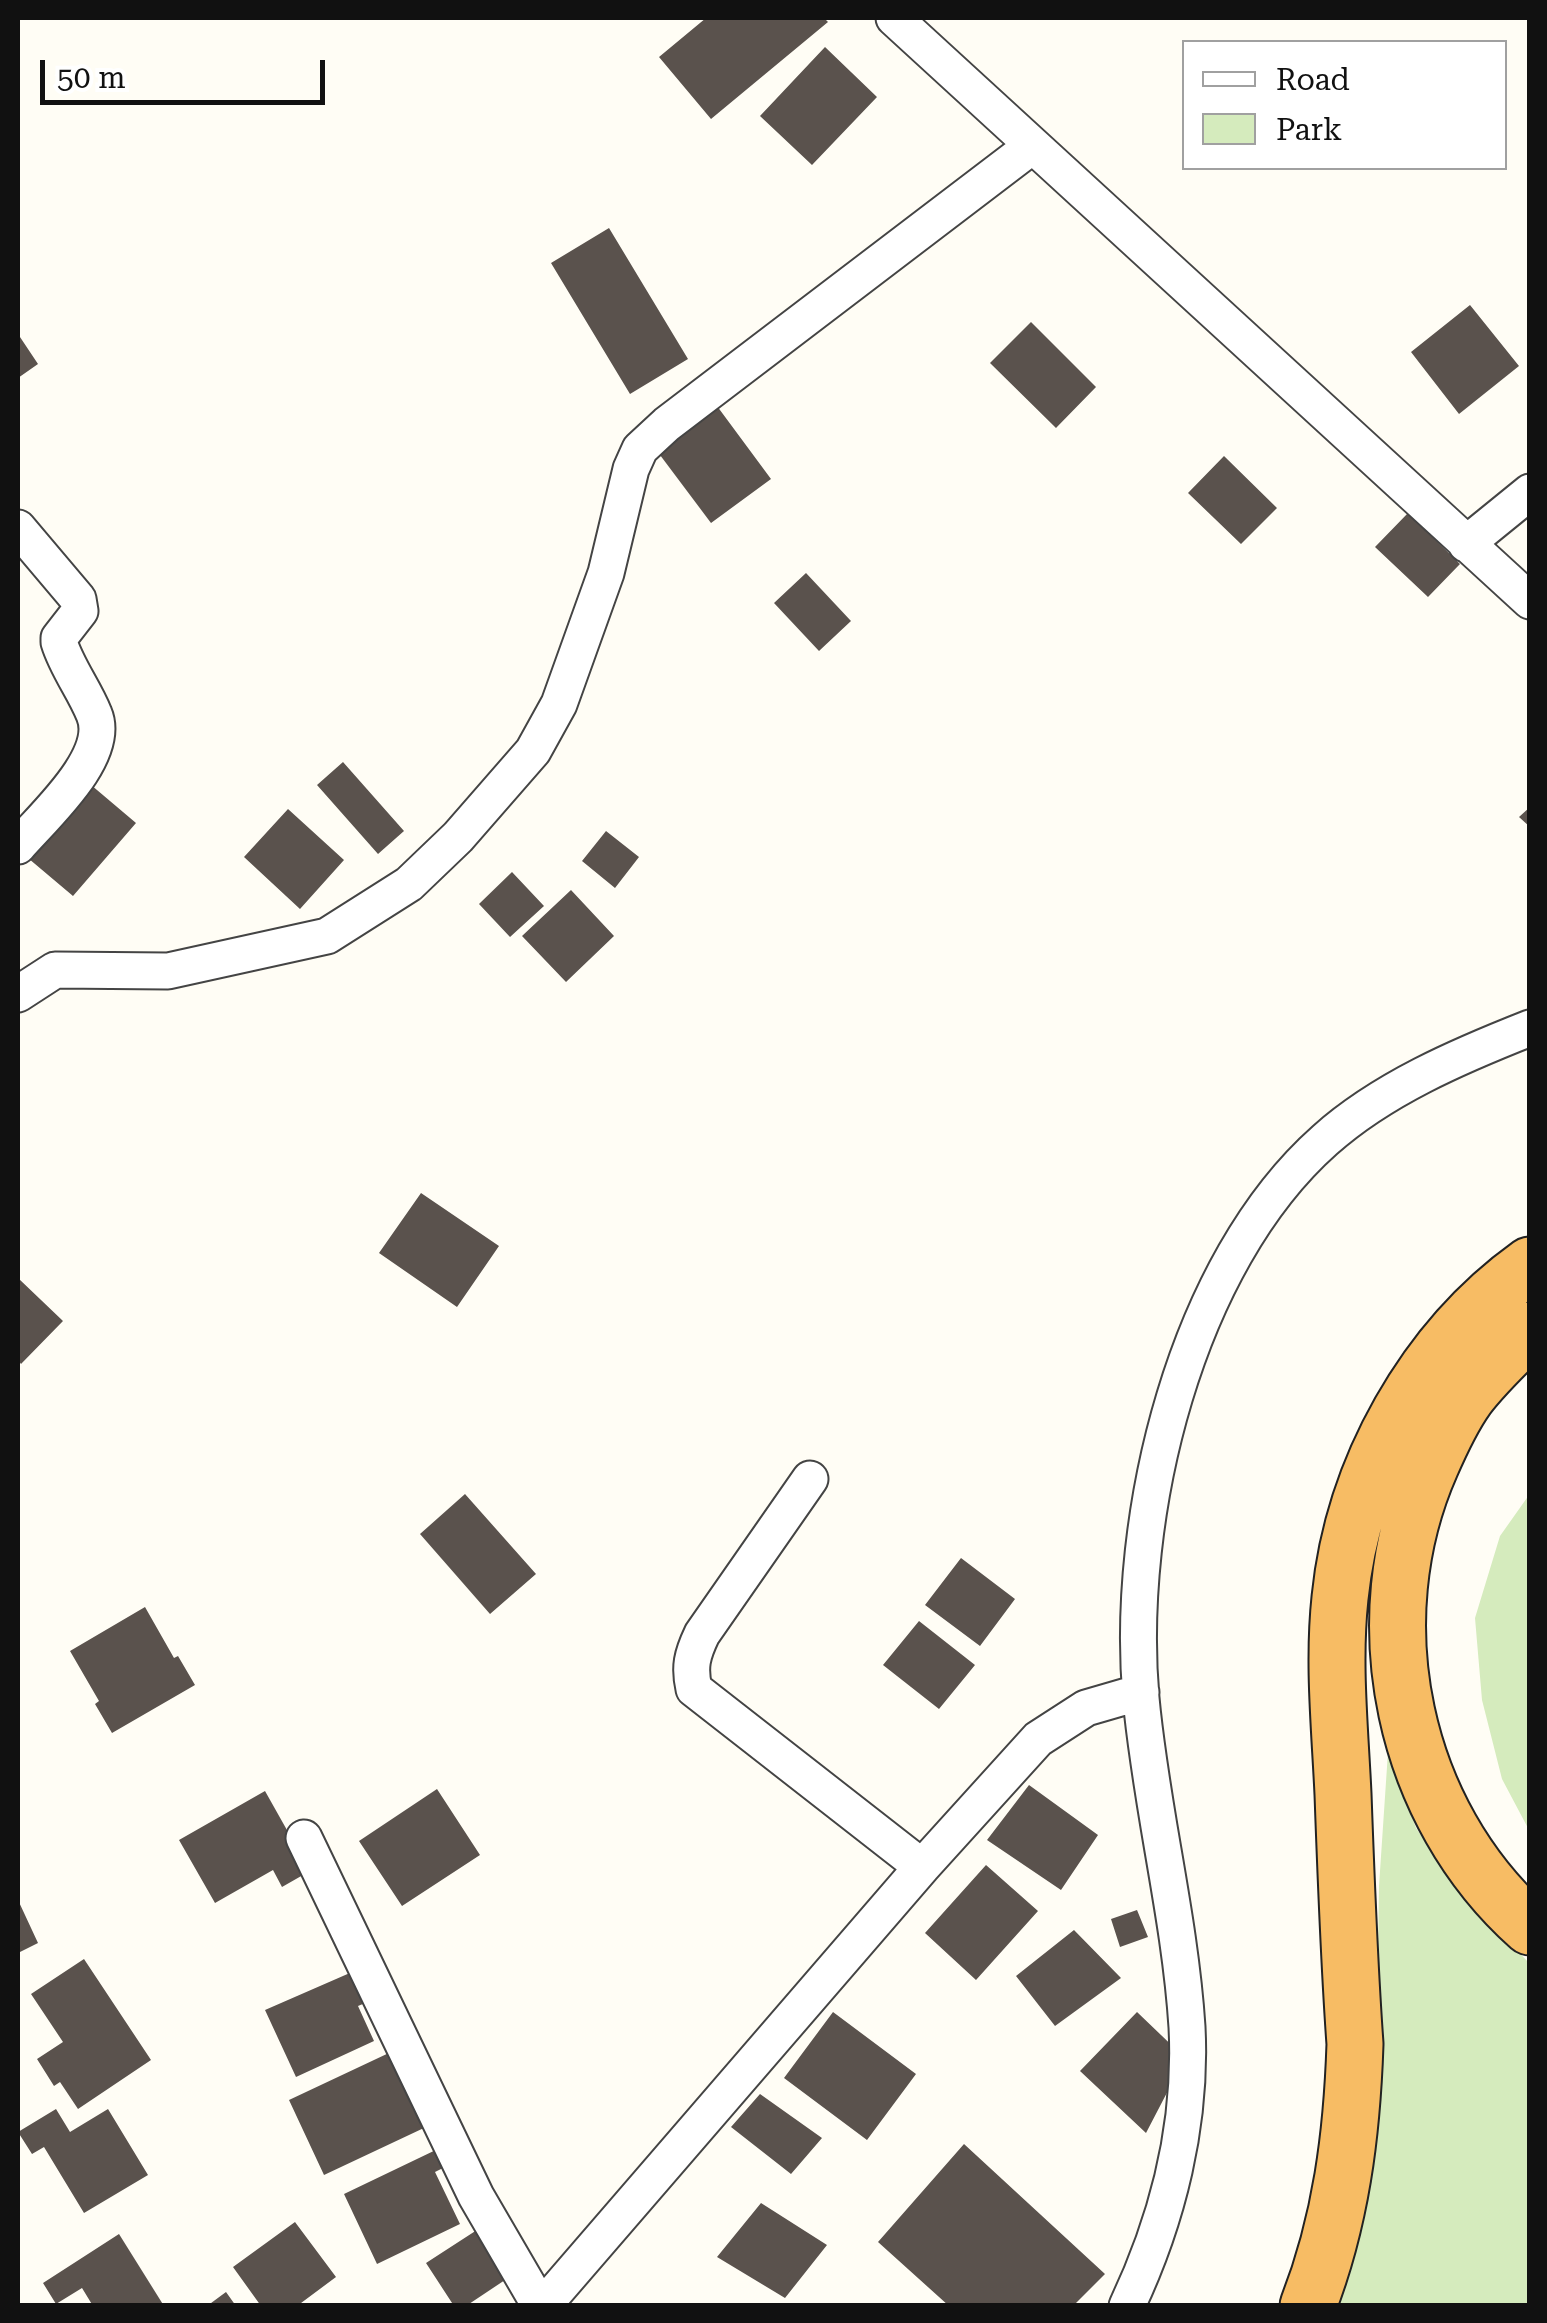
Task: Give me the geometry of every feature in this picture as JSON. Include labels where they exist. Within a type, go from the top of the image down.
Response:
[{"type":"highway","points":[[1308,2306],[1335,2222],[1347,2164],[1353,2104],[1354,2044],[1337,1643],[1347,1550],[1375,1460],[1421,1378],[1481,1306],[1530,1265]]},
{"type":"highway","points":[[1530,1330],[1466,1398],[1442,1439],[1409,1526],[1400,1571],[1397,1618],[1405,1710],[1435,1798],[1483,1877],[1530,1927]]},
{"type":"street","points":[[894,18],[1530,602]]},
{"type":"street","points":[[18,994],[55,970],[168,971],[327,936],[409,884],[458,837],[532,751],[560,704],[606,573],[631,469],[640,449],[667,424],[1032,146]]},
{"type":"street","points":[[1466,544],[1530,492]]},
{"type":"street","points":[[18,528],[78,600],[80,611],[59,642],[97,726],[92,755],[18,846]]},
{"type":"street","points":[[1128,2306],[1159,2229],[1172,2180],[1186,2080],[1182,1979],[1141,1692],[1142,1584],[1155,1478],[1183,1374],[1219,1281],[1240,1242],[1293,1171],[1360,1112],[1425,1075],[1530,1028]]},
{"type":"street","points":[[810,1479],[702,1634],[692,1654],[690,1672],[694,1689],[922,1867]]},
{"type":"street","points":[[304,1838],[461,2168],[542,2306],[922,1867],[1038,1740],[1086,1708],[1141,1692]]},
{"type":"green space","points":[[1529,1495],[1529,1830],[1502,1779],[1482,1700],[1475,1618],[1500,1536]]},
{"type":"green space","points":[[1388,1752],[1416,1828],[1457,1887],[1529,1963],[1529,2305],[1333,2306],[1376,2091],[1379,1886]]},
{"type":"building","points":[[706,18],[824,18],[828,22],[711,119],[659,57]]},
{"type":"building","points":[[825,47],[877,97],[812,165],[760,116]]},
{"type":"building","points":[[609,228],[688,359],[630,394],[551,263]]},
{"type":"building","points":[[1470,305],[1519,366],[1459,414],[1411,352]]},
{"type":"building","points":[[1031,322],[1096,387],[1056,428],[990,363]]},
{"type":"building","points":[[18,334],[38,364],[18,378]]},
{"type":"building","points":[[717,406],[771,479],[711,523],[657,451]]},
{"type":"building","points":[[1224,456],[1277,508],[1241,544],[1188,493]]},
{"type":"building","points":[[1408,513],[1460,564],[1428,597],[1375,547]]},
{"type":"building","points":[[806,573],[851,621],[819,651],[774,603]]},
{"type":"building","points":[[343,762],[404,831],[378,854],[317,785]]},
{"type":"building","points":[[84,779],[136,823],[73,896],[22,853]]},
{"type":"building","points":[[1530,807],[1530,827],[1519,817]]},
{"type":"building","points":[[288,809],[344,860],[300,909],[244,857]]},
{"type":"building","points":[[606,831],[639,857],[615,888],[582,861]]},
{"type":"building","points":[[512,872],[544,906],[510,937],[479,904]]},
{"type":"building","points":[[571,890],[614,936],[566,982],[522,936]]},
{"type":"building","points":[[421,1193],[499,1246],[457,1307],[379,1253]]},
{"type":"building","points":[[18,1278],[63,1321],[21,1364],[18,1360]]},
{"type":"building","points":[[465,1494],[536,1574],[490,1614],[420,1534]]},
{"type":"building","points":[[961,1558],[1015,1599],[980,1646],[925,1605]]},
{"type":"building","points":[[145,1607],[174,1658],[178,1656],[195,1685],[112,1733],[95,1704],[99,1701],[70,1651]]},
{"type":"building","points":[[919,1621],[975,1665],[939,1709],[883,1665]]},
{"type":"building","points":[[1029,1785],[1098,1835],[1061,1890],[987,1840]]},
{"type":"building","points":[[437,1789],[480,1855],[402,1906],[359,1841]]},
{"type":"building","points":[[265,1791],[310,1871],[282,1887],[273,1870],[215,1903],[179,1840]]},
{"type":"building","points":[[986,1865],[1038,1911],[976,1980],[925,1933]]},
{"type":"building","points":[[18,1900],[38,1943],[18,1953]]},
{"type":"building","points":[[1137,1910],[1148,1937],[1120,1947],[1111,1919]]},
{"type":"building","points":[[1074,1930],[1121,1978],[1055,2026],[1016,1976]]},
{"type":"building","points":[[84,1959],[151,2060],[78,2109],[60,2082],[54,2086],[37,2059],[63,2042],[31,1994]]},
{"type":"building","points":[[359,1969],[375,1999],[358,2006],[374,2041],[296,2077],[265,2010]]},
{"type":"building","points":[[833,2012],[916,2074],[867,2140],[784,2078]]},
{"type":"building","points":[[1137,2012],[1185,2058],[1146,2133],[1080,2071]]},
{"type":"building","points":[[391,2052],[426,2127],[324,2175],[289,2100]]},
{"type":"building","points":[[760,2094],[822,2138],[791,2174],[731,2127]]},
{"type":"building","points":[[56,2109],[70,2132],[108,2109],[148,2175],[84,2213],[44,2147],[32,2154],[18,2132]]},
{"type":"building","points":[[964,2144],[1105,2274],[1073,2306],[949,2306],[878,2242]]},
{"type":"building","points":[[442,2147],[451,2164],[435,2172],[460,2224],[377,2264],[344,2194]]},
{"type":"building","points":[[761,2203],[827,2245],[785,2298],[717,2257]]},
{"type":"building","points":[[295,2222],[336,2277],[297,2306],[261,2306],[233,2267]]},
{"type":"building","points":[[480,2228],[511,2276],[466,2306],[454,2306],[426,2263]]},
{"type":"building","points":[[119,2234],[164,2306],[93,2306],[82,2288],[56,2304],[43,2283]]},
{"type":"building","points":[[226,2292],[236,2306],[207,2306]]}]
